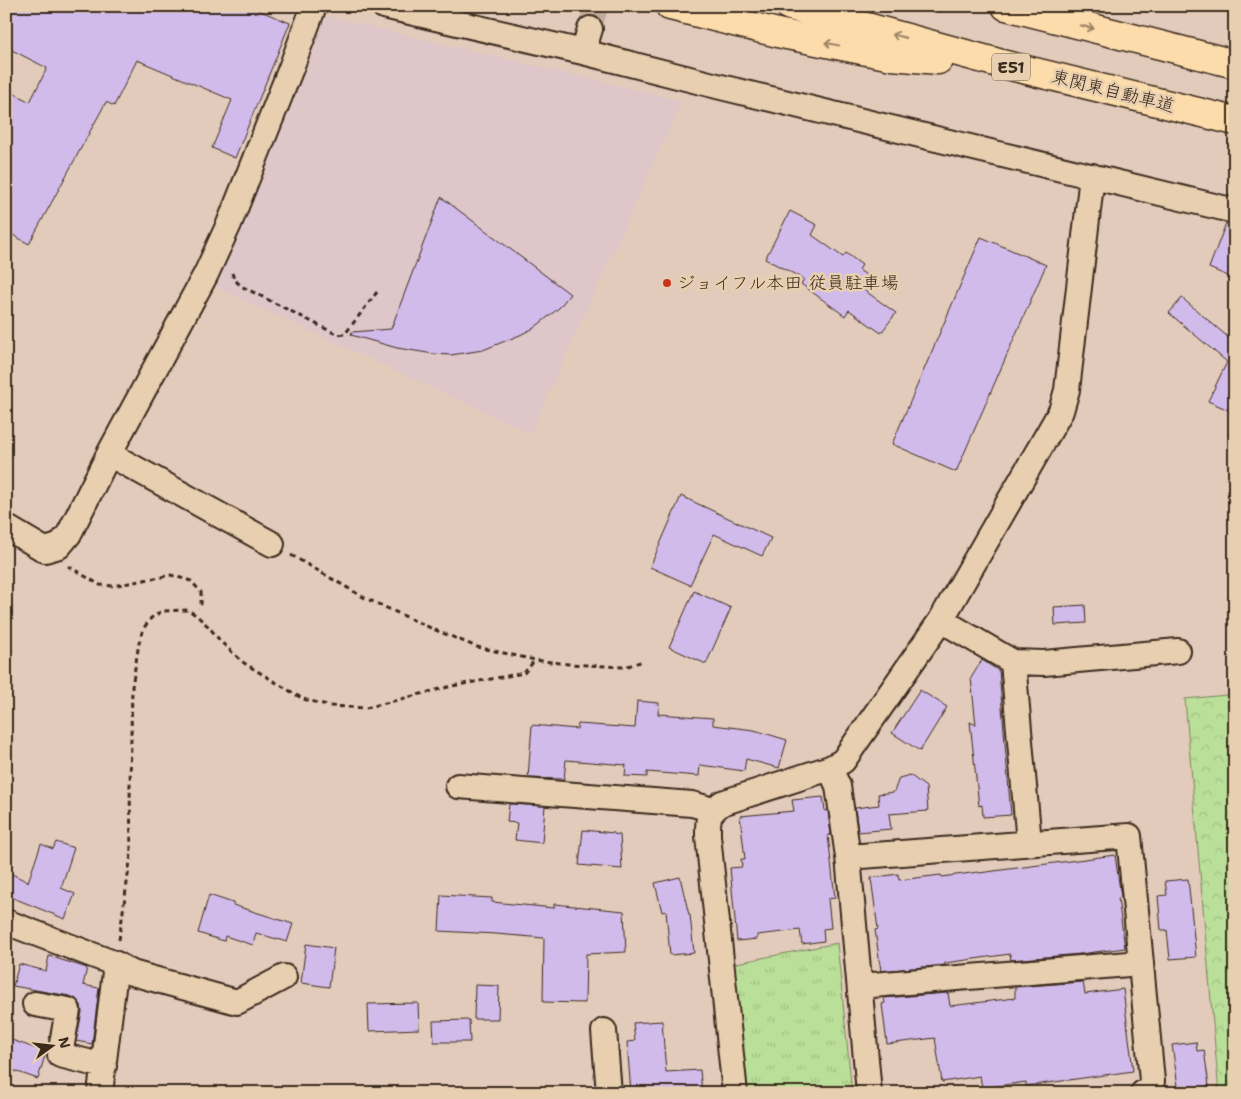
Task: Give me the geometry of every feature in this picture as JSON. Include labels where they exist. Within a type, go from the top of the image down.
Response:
[{"type":"highway","points":[[670,6],[782,34],[892,56],[1002,64]]},
{"type":"highway","name":"東関東自動車道","points":[[790,6],[1002,64],[1235,121]]},
{"type":"highway","points":[[1006,6],[1235,64]]},
{"type":"street","points":[[6,527],[45,550],[59,546],[69,534],[108,454],[206,274],[291,68],[314,6]]},
{"type":"street","points":[[384,6],[583,52],[721,87],[1235,210]]},
{"type":"street","points":[[583,52],[590,28]]},
{"type":"street","points":[[735,1093],[708,836],[708,822],[711,812],[722,803],[830,768],[844,761],[941,620],[1061,411],[1067,390],[1092,176]]},
{"type":"street","points":[[108,454],[272,544]]},
{"type":"street","points":[[941,620],[1013,662],[1044,663],[1178,651]]},
{"type":"street","points":[[1013,662],[1029,843]]},
{"type":"street","points":[[830,768],[838,786],[848,857],[869,1093]]},
{"type":"street","points":[[458,786],[692,804],[703,807],[711,812]]},
{"type":"street","points":[[848,857],[1130,836],[1152,1081],[1150,1088],[1143,1093]]},
{"type":"street","points":[[6,922],[116,964],[132,973],[237,1002],[284,977]]},
{"type":"street","points":[[860,986],[1141,963]]},
{"type":"street","points":[[100,1093],[116,964]]},
{"type":"street","points":[[35,1004],[68,1010],[60,1055],[104,1066]]},
{"type":"street","points":[[604,1031],[608,1093]]},
{"type":"path","points":[[231,270],[234,279],[241,286],[338,335],[345,334],[377,292]]},
{"type":"path","points":[[272,544],[365,598],[477,647],[535,660],[626,667],[643,661]]},
{"type":"path","points":[[61,562],[100,584],[113,586],[171,575],[191,581],[202,592],[201,604],[198,608]]},
{"type":"path","points":[[116,964],[131,854],[132,687],[139,642],[143,629],[151,618],[162,611],[188,610],[209,627],[221,642],[244,662],[303,699],[331,706],[366,708],[452,686],[524,673],[535,660]]},
{"type":"shaded area","points":[[322,15],[682,101],[530,433],[213,286]]},
{"type":"green space","points":[[1227,695],[1231,744],[1235,744],[1235,1093],[1219,1093],[1185,699]]},
{"type":"green space","points":[[837,943],[852,1093],[747,1093],[732,964]]},
{"type":"building","points":[[6,6],[248,6],[290,23],[235,158],[212,148],[232,100],[137,60],[114,106],[106,102],[29,244],[6,231],[6,89],[30,102],[47,68],[6,47]]},
{"type":"building","points":[[441,197],[570,294],[559,308],[534,328],[483,350],[451,355],[434,354],[397,348],[351,335],[352,332],[391,329]]},
{"type":"building","points":[[790,211],[817,225],[812,235],[843,257],[846,253],[862,265],[859,270],[872,279],[864,290],[896,313],[881,333],[849,310],[845,316],[801,284],[804,279],[765,259]]},
{"type":"building","points":[[1226,223],[1235,224],[1235,279],[1209,268]]},
{"type":"building","points":[[981,237],[1046,265],[956,472],[892,444]]},
{"type":"building","points":[[1182,298],[1235,343],[1235,413],[1208,401],[1227,362],[1169,313]]},
{"type":"building","points":[[681,496],[771,538],[762,556],[714,534],[690,585],[650,567]]},
{"type":"building","points":[[694,591],[731,608],[706,664],[669,647]]},
{"type":"building","points":[[1085,605],[1086,623],[1055,625],[1054,607]]},
{"type":"building","points":[[982,660],[999,671],[1011,815],[983,817],[982,805],[979,806],[970,722],[976,725],[971,678]]},
{"type":"building","points":[[920,690],[947,707],[920,751],[892,733]]},
{"type":"building","points":[[637,701],[659,703],[658,714],[713,718],[713,725],[754,730],[787,740],[779,768],[746,759],[744,771],[700,765],[699,776],[647,772],[647,777],[625,776],[626,765],[566,760],[564,779],[528,778],[532,725],[577,729],[578,724],[635,728]]},
{"type":"building","points":[[910,775],[926,787],[928,811],[889,814],[891,829],[858,832],[855,808],[879,805],[878,794],[894,792],[899,778]]},
{"type":"building","points":[[823,797],[825,811],[828,810],[831,835],[828,835],[835,898],[828,899],[831,928],[823,929],[824,941],[802,944],[800,930],[757,935],[757,939],[737,941],[730,868],[742,867],[741,859],[745,859],[740,816],[794,811],[792,800]]},
{"type":"building","points":[[509,804],[545,806],[542,843],[515,840],[517,823],[507,822]]},
{"type":"building","points":[[583,830],[620,835],[622,869],[579,865]]},
{"type":"building","points":[[56,842],[74,848],[61,888],[75,894],[65,919],[6,895],[6,871],[28,882],[41,844],[53,849]]},
{"type":"building","points":[[1115,855],[1121,897],[1118,898],[1125,948],[1011,960],[1010,954],[945,963],[945,965],[881,971],[875,930],[878,929],[871,878],[898,874],[899,880],[941,875],[942,877]]},
{"type":"building","points":[[680,877],[690,915],[694,953],[670,955],[666,911],[662,912],[655,883]]},
{"type":"building","points":[[1188,879],[1196,957],[1170,959],[1167,930],[1161,930],[1158,896],[1167,895],[1165,881]]},
{"type":"building","points":[[209,895],[233,903],[233,905],[293,924],[287,942],[256,933],[253,945],[225,936],[224,941],[198,933]]},
{"type":"building","points":[[441,895],[492,898],[492,902],[554,908],[554,904],[624,911],[626,952],[586,954],[585,1003],[543,1002],[544,938],[439,931]]},
{"type":"building","points":[[306,944],[334,948],[329,987],[301,983]]},
{"type":"building","points":[[49,956],[87,968],[83,985],[99,988],[92,1044],[76,1041],[82,1012],[81,1005],[76,999],[70,996],[13,986],[19,964],[46,971]]},
{"type":"building","points":[[1083,982],[1085,994],[1123,989],[1133,1071],[1026,1086],[1026,1082],[982,1088],[980,1076],[942,1082],[935,1038],[887,1044],[882,1004],[885,1003],[884,998],[948,993],[950,1006],[1015,998],[1015,987]]},
{"type":"building","points":[[475,985],[499,986],[498,1019],[474,1019]]},
{"type":"building","points":[[418,1003],[419,1029],[369,1031],[368,1004]]},
{"type":"building","points":[[469,1020],[470,1042],[434,1042],[433,1021]]},
{"type":"building","points":[[662,1021],[666,1072],[700,1070],[702,1093],[631,1093],[627,1042],[635,1041],[633,1023]]},
{"type":"building","points":[[6,1038],[46,1052],[38,1079],[6,1068]]},
{"type":"building","points":[[1196,1042],[1197,1051],[1204,1050],[1210,1093],[1179,1093],[1172,1045]]},
{"type":"tunnel","points":[[590,29],[596,6]]},
{"type":"place","name":"ジョイフル本田 従員駐車場","points":[[667,283]]}]
